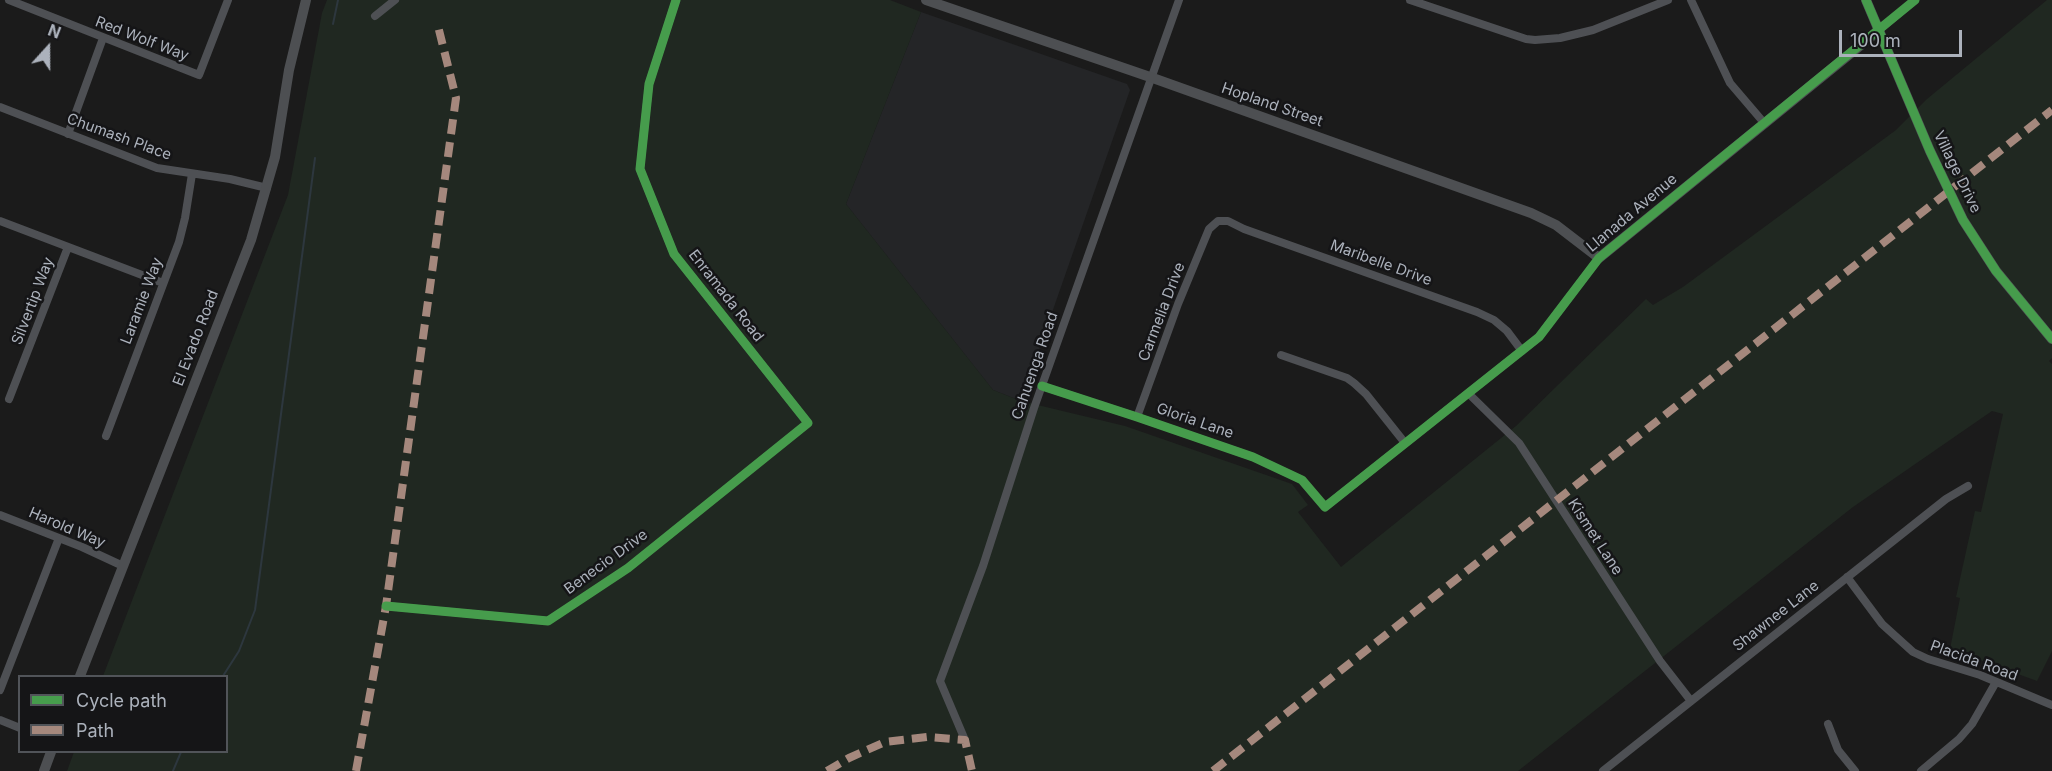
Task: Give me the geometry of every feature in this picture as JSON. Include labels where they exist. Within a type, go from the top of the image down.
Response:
[{"type":"street","name":"Red Wolf Way","points":[[8,1],[199,75],[228,0]]},
{"type":"street","name":"El Evado Road","points":[[80,675],[250,240],[275,157],[289,70],[306,0]]},
{"type":"street","points":[[375,16],[395,0]]},
{"type":"street","name":"Enramada Road","points":[[676,0],[649,84],[640,170],[674,254],[808,423]]},
{"type":"street","name":"Hopland Street","points":[[926,0],[1531,213],[1556,225],[1599,258]]},
{"type":"street","name":"Cahuenga Road","points":[[965,740],[940,681],[983,566],[1042,386],[1179,0]]},
{"type":"street","points":[[1410,0],[1535,40],[1560,38],[1593,30],[1668,0]]},
{"type":"street","points":[[1691,0],[1730,83],[1765,124]]},
{"type":"street","name":"Village Drive","points":[[1866,0],[1930,151],[1963,220],[1996,271],[2052,339]]},
{"type":"street","name":"Llanada Avenue","points":[[1325,507],[1539,337],[1599,258],[1916,0]]},
{"type":"street","points":[[68,134],[103,38]]},
{"type":"street","name":"Chumash Place","points":[[0,107],[157,168],[230,179],[267,188]]},
{"type":"street","name":"Laramie Way","points":[[106,436],[183,229],[192,174]]},
{"type":"street","points":[[0,221],[163,283]]},
{"type":"street","name":"Maribelle Drive","points":[[1218,221],[1228,221],[1244,229],[1478,312],[1494,320],[1507,331],[1522,351]]},
{"type":"street","name":"Carmelia Drive","points":[[1137,417],[1178,304],[1209,229],[1218,221]]},
{"type":"street","name":"Silvertip Way","points":[[9,399],[68,247]]},
{"type":"street","points":[[1281,355],[1347,378],[1366,394],[1405,443]]},
{"type":"street","name":"Gloria Lane","points":[[1042,386],[1252,457],[1302,480],[1325,507]]},
{"type":"street","name":"Kismet Lane","points":[[1469,394],[1519,443],[1660,661],[1691,701]]},
{"type":"street","name":"Benecio Drive","points":[[386,606],[548,621],[628,568],[808,423]]},
{"type":"street","name":"Shawnee Lane","points":[[1603,771],[1946,499],[1968,486]]},
{"type":"street","name":"Harold Way","points":[[0,515],[123,566]]},
{"type":"street","points":[[0,690],[59,538]]},
{"type":"street","name":"Placida Road","points":[[1847,577],[1882,624],[1913,652],[2052,705]]},
{"type":"street","points":[[1921,771],[1959,739],[1972,723],[1996,682]]},
{"type":"street","points":[[0,720],[18,727]]},
{"type":"street","points":[[1827,724],[1838,750],[1855,771]]},
{"type":"street","points":[[44,771],[51,753]]},
{"type":"shaded area","points":[[327,0],[890,0],[921,12],[846,204],[993,390],[1021,401],[1125,426],[1292,484],[1308,505],[1298,512],[1341,567],[1516,426],[1646,299],[1653,305],[1683,287],[1896,130],[1927,99],[2047,0],[2052,0],[2052,358],[2049,361],[2052,364],[2052,651],[2037,681],[1950,649],[1960,598],[1956,597],[1975,511],[1981,512],[2003,414],[1992,411],[1853,507],[1518,771],[67,771],[74,753],[228,753],[228,675],[103,675],[288,195],[322,13]]},
{"type":"shaded area","points":[[921,12],[1127,84],[1130,90],[1021,401],[993,390],[846,204]]},
{"type":"waterway","points":[[333,24],[338,0]]},
{"type":"waterway","points":[[224,675],[239,651],[255,610],[315,158]]},
{"type":"waterway","points":[[173,771],[181,753]]},
{"type":"marked path","points":[[356,771],[386,606],[456,98],[438,26]]},
{"type":"marked path","points":[[1213,771],[2052,110]]},
{"type":"marked path","points":[[827,771],[885,742],[927,737],[965,740],[972,771]]},
{"type":"cycle path","points":[[386,606],[548,621],[628,568],[808,423],[674,254],[640,169],[649,84],[676,0]]},
{"type":"cycle path","points":[[1866,0],[1930,151],[1963,220],[1996,271],[2052,339]]},
{"type":"cycle path","points":[[1042,386],[1253,457],[1302,480],[1325,507],[1539,337],[1599,258],[1915,0]]}]
